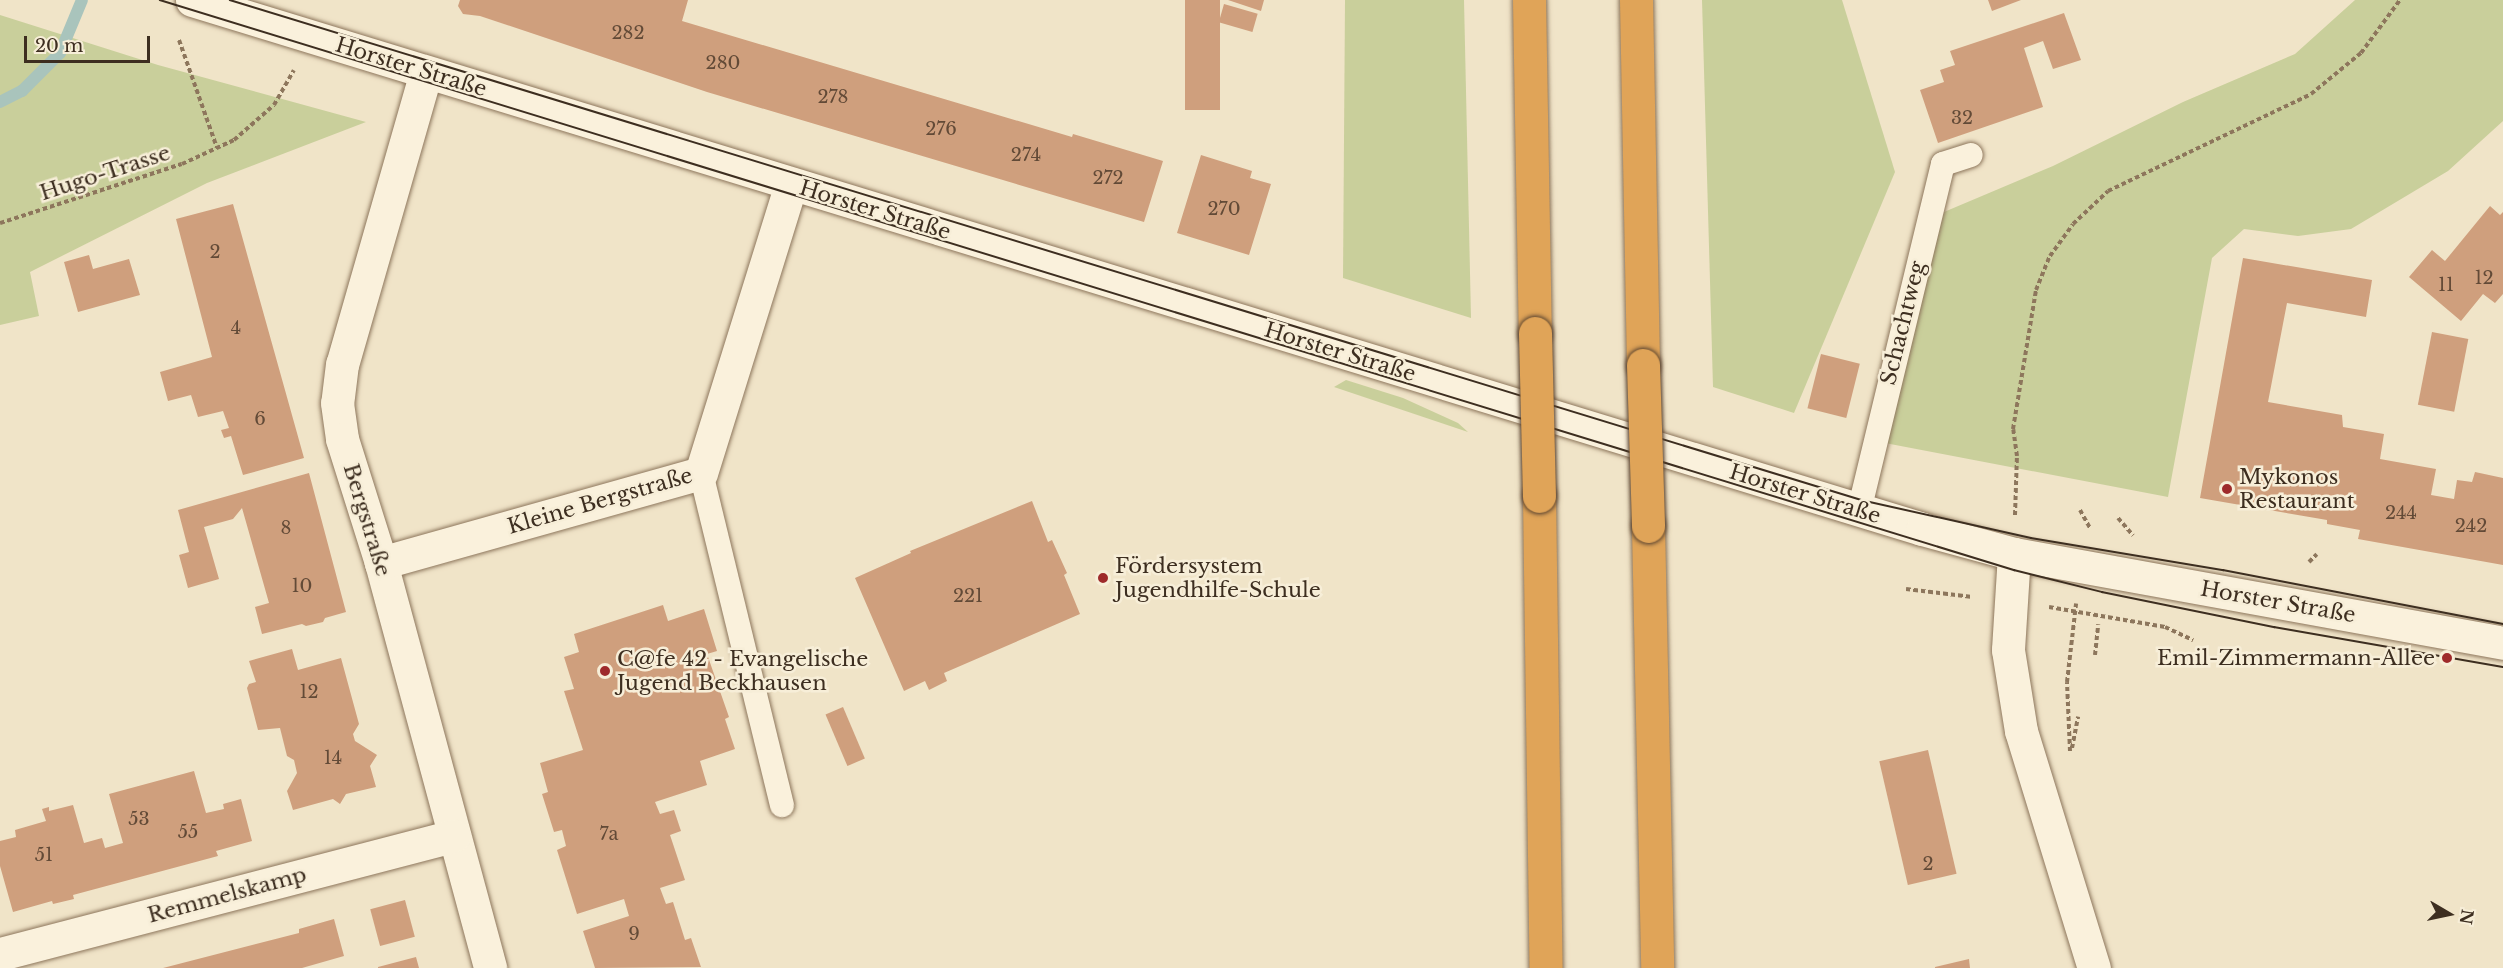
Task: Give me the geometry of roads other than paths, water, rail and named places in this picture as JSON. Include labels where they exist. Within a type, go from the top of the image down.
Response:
[{"type":"highway","points":[[1529,0],[1546,968]]},
{"type":"highway","points":[[1636,0],[1657,968]]},
{"type":"main road","name":"Horster Straße","points":[[192,0],[1859,511],[2014,554],[2503,644]]},
{"type":"main road","name":"Bergstraße","points":[[426,72],[342,364],[338,403],[342,439],[381,563],[490,968]]},
{"type":"main road","name":"Kleine Bergstraße","points":[[381,563],[701,473],[790,184]]},
{"type":"main road","points":[[2014,554],[2008,650],[2021,731],[2094,968]]},
{"type":"main road","name":"Remmelskamp","points":[[16,957],[454,836]]},
{"type":"lane","name":"Schachtweg","points":[[1859,511],[1943,164],[1971,155]]},
{"type":"lane","points":[[701,473],[782,805]]},
{"type":"waterway","points":[[0,102],[22,91],[60,53],[82,0]]},
{"type":"tram line","points":[[160,0],[2014,570],[2102,592],[2274,627],[2503,667]]},
{"type":"tram line","points":[[230,0],[1861,500],[2031,538],[2223,570],[2503,624]]},
{"type":"place","name":"Mykonos Restaurant","points":[[2227,489]]},
{"type":"place","name":"Fördersystem Jugendhilfe-Schule","points":[[1103,578]]},
{"type":"place","name":"Emil-Zimmermann-Allee","points":[[2447,658]]},
{"type":"place","name":"C@fe 42 - Evangelische Jugend Beckhausen","points":[[605,671]]}]
